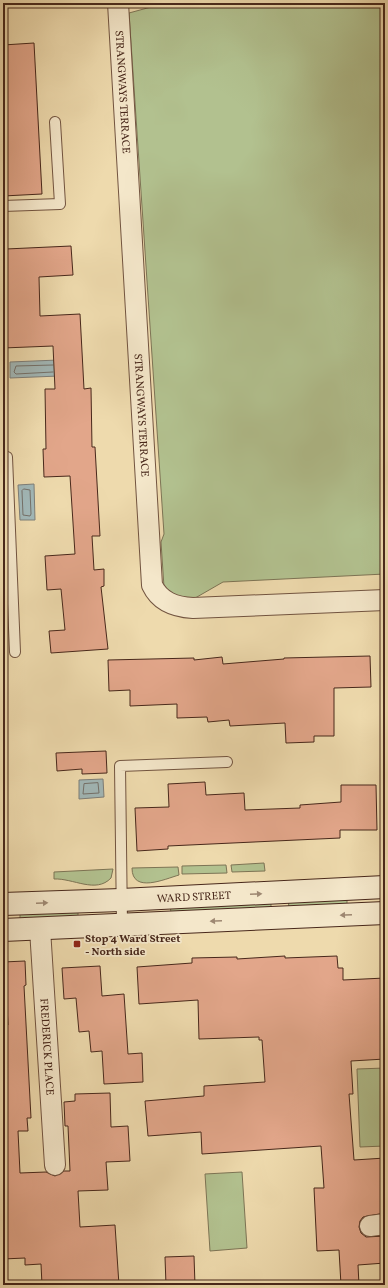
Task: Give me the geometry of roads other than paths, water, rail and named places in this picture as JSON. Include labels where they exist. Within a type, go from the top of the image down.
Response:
[{"type":"street","name":"STRANGWAYS TERRACE","points":[[118,3],[152,585],[156,593],[163,600],[181,607],[192,608],[385,600]]},
{"type":"street","name":"WARD STREET","points":[[3,904],[121,900],[385,887]]},
{"type":"street","points":[[3,930],[385,914]]},
{"type":"street","name":"FREDERICK PLACE","points":[[40,929],[55,1165]]},
{"type":"lane","points":[[3,206],[60,204],[55,122]]},
{"type":"lane","points":[[7,457],[7,555],[16,652]]},
{"type":"lane","points":[[122,926],[120,766],[227,762]]},
{"type":"water","points":[[58,360],[59,376],[10,378],[10,362]]},
{"type":"water","points":[[34,484],[35,520],[20,520],[18,485]]},
{"type":"water","points":[[103,779],[104,797],[79,799],[79,780]]},
{"type":"place","name":"Stop 4 Ward Street - North side","points":[[77,944]]}]
